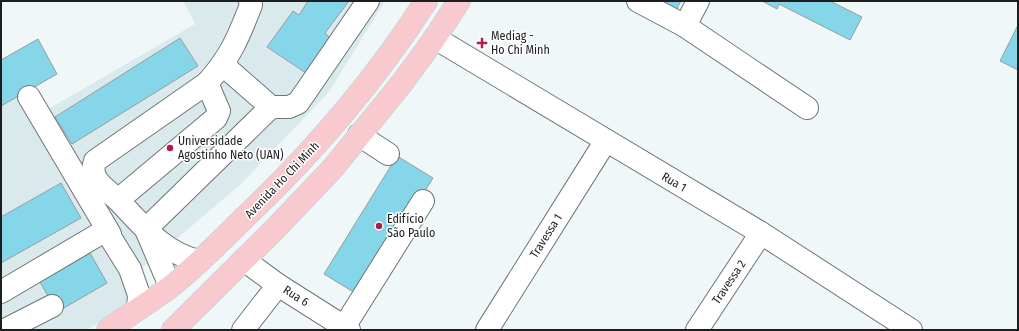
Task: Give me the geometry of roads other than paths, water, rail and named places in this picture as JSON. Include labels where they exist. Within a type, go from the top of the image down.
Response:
[{"type":"main road","name":"Avenida Ho Chi Minh","points":[[108,330],[167,289],[199,261],[284,180],[350,106],[426,1]]},
{"type":"main road","points":[[173,330],[244,260],[333,168],[359,134],[402,83],[435,38],[459,1]]},
{"type":"street","points":[[199,261],[183,257],[157,239],[93,176],[92,168],[95,161],[208,83],[223,65],[237,40],[251,5],[250,1]]},
{"type":"street","points":[[223,65],[271,107],[289,107],[298,103],[368,1]]},
{"type":"street","points":[[638,1],[685,26],[807,108]]},
{"type":"street","points":[[685,26],[698,1]]},
{"type":"street","name":"Rua 1","points":[[435,38],[605,142],[761,233],[907,329]]},
{"type":"street","points":[[118,200],[216,118],[219,111],[208,83]]},
{"type":"street","points":[[29,96],[130,269],[139,295],[138,309]]},
{"type":"street","points":[[146,229],[271,107]]},
{"type":"street","points":[[359,134],[388,154]]},
{"type":"street","name":"Travessa 1","points":[[487,330],[605,142]]},
{"type":"street","points":[[347,328],[423,201]]},
{"type":"street","points":[[146,229],[167,289]]},
{"type":"street","points":[[1,292],[101,233],[107,232],[110,234]]},
{"type":"street","name":"Travessa 2","points":[[696,330],[761,233]]},
{"type":"street","name":"Rua 6","points":[[244,260],[278,285],[347,328]]},
{"type":"street","points":[[130,269],[167,289]]},
{"type":"street","points":[[243,330],[278,285]]},
{"type":"street","points":[[5,330],[52,306]]},
{"type":"place","name":"Mediag - Ho Chi Minh","points":[[482,43]]},
{"type":"place","name":"Universidade Agostinho Neto (UAN)","points":[[170,148]]},
{"type":"place","name":"Edifício São Paulo","points":[[379,226]]}]
